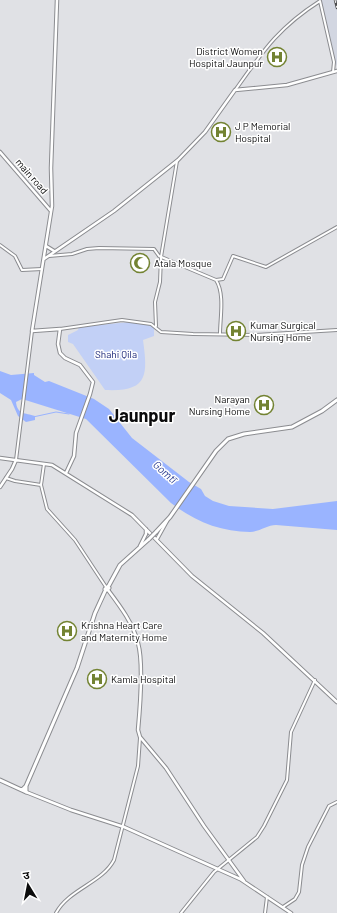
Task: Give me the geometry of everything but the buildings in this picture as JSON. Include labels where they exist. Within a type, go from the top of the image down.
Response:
[{"type":"highway","points":[[22,790],[26,786],[77,668],[95,613],[120,565],[149,539],[169,518],[216,451],[228,439],[244,434],[292,427],[322,411],[337,400]]},
{"type":"highway","points":[[1,781],[26,792],[26,786]]},
{"type":"main road","points":[[58,0],[51,168],[51,211],[32,331],[60,329],[58,344],[60,353],[65,358],[80,365],[92,382],[90,394],[74,443],[74,456],[66,473]]},
{"type":"main road","points":[[44,259],[54,251],[77,238],[114,211],[178,160],[205,132],[235,90],[287,85],[335,71]]},
{"type":"main road","name":"main road","points":[[0,152],[51,211]]},
{"type":"main road","points":[[46,246],[54,251]]},
{"type":"main road","points":[[0,458],[44,463],[66,473],[132,514],[192,576],[263,633],[337,702]]},
{"type":"main road","points":[[0,487],[16,460]]},
{"type":"main road","points":[[159,542],[169,518]]},
{"type":"main road","points":[[140,546],[146,534],[146,528]]},
{"type":"main road","points":[[107,588],[127,616],[138,644],[141,666],[138,730],[140,737],[166,768],[204,826],[244,881]]},
{"type":"main road","points":[[26,792],[71,810],[124,827],[218,868],[244,881],[291,913]]},
{"type":"street","points":[[235,90],[279,31],[302,12],[320,1],[335,71]]},
{"type":"street","points":[[156,328],[155,302],[160,282],[161,257],[178,160]]},
{"type":"street","points":[[48,256],[72,254],[99,248],[154,249],[161,257],[216,280],[223,279],[233,256],[266,267],[337,227]]},
{"type":"street","points":[[0,245],[15,256],[22,270],[42,269]]},
{"type":"street","points":[[216,280],[219,285],[221,300],[220,335]]},
{"type":"street","points":[[60,329],[122,320],[147,323],[161,332],[220,335],[256,335],[337,330]]},
{"type":"street","points":[[16,460],[32,331]]},
{"type":"street","points":[[44,463],[41,485],[47,509],[74,540],[107,588]]},
{"type":"street","points":[[6,478],[15,482],[41,485]]},
{"type":"street","points":[[181,913],[218,868],[257,837],[273,810],[288,778],[290,739],[293,726],[315,680]]},
{"type":"street","points":[[56,913],[66,900],[110,866],[114,860],[124,827],[138,766],[140,737]]},
{"type":"street","points":[[283,907],[294,899],[300,892],[302,866],[307,848],[329,806],[337,802]]},
{"type":"street","points":[[265,913],[267,897]]},
{"type":"shaded area","points":[[321,0],[337,0],[337,66],[334,61]]},
{"type":"green space","name":"Shahi Qila","points":[[130,322],[149,325],[154,328],[154,336],[143,340],[145,372],[137,385],[119,390],[105,390],[73,344],[68,342],[68,335],[78,330],[79,327]]},
{"type":"water","name":"Gomtī","points":[[0,371],[11,375],[34,373],[34,375],[45,382],[49,381],[94,399],[109,409],[132,438],[189,482],[201,489],[205,496],[213,501],[229,506],[273,509],[337,501],[337,530],[276,525],[250,532],[218,528],[198,520],[171,503],[86,419],[22,399],[16,402],[18,409],[22,412],[35,416],[35,420],[26,422],[18,416],[11,400],[0,393]]},
{"type":"waterway","points":[[33,417],[56,412],[69,414]]},
{"type":"railway","points":[[335,0],[337,8]]},
{"type":"place","name":"District Women Hospital Jaunpur","points":[[277,57]]},
{"type":"place","name":"J P Memorial Hospital","points":[[221,132]]},
{"type":"place","name":"Atala Mosque","points":[[140,263]]},
{"type":"place","name":"Kumar Surgical Nursing Home","points":[[236,331]]},
{"type":"place","name":"Narayan Nursing Home","points":[[264,405]]},
{"type":"place","name":"Krishna Heart Care and Maternity Home","points":[[67,631]]},
{"type":"place","name":"Kamla Hospital","points":[[97,679]]},
{"type":"district","name":"Jaunpur","points":[[142,416]]}]
